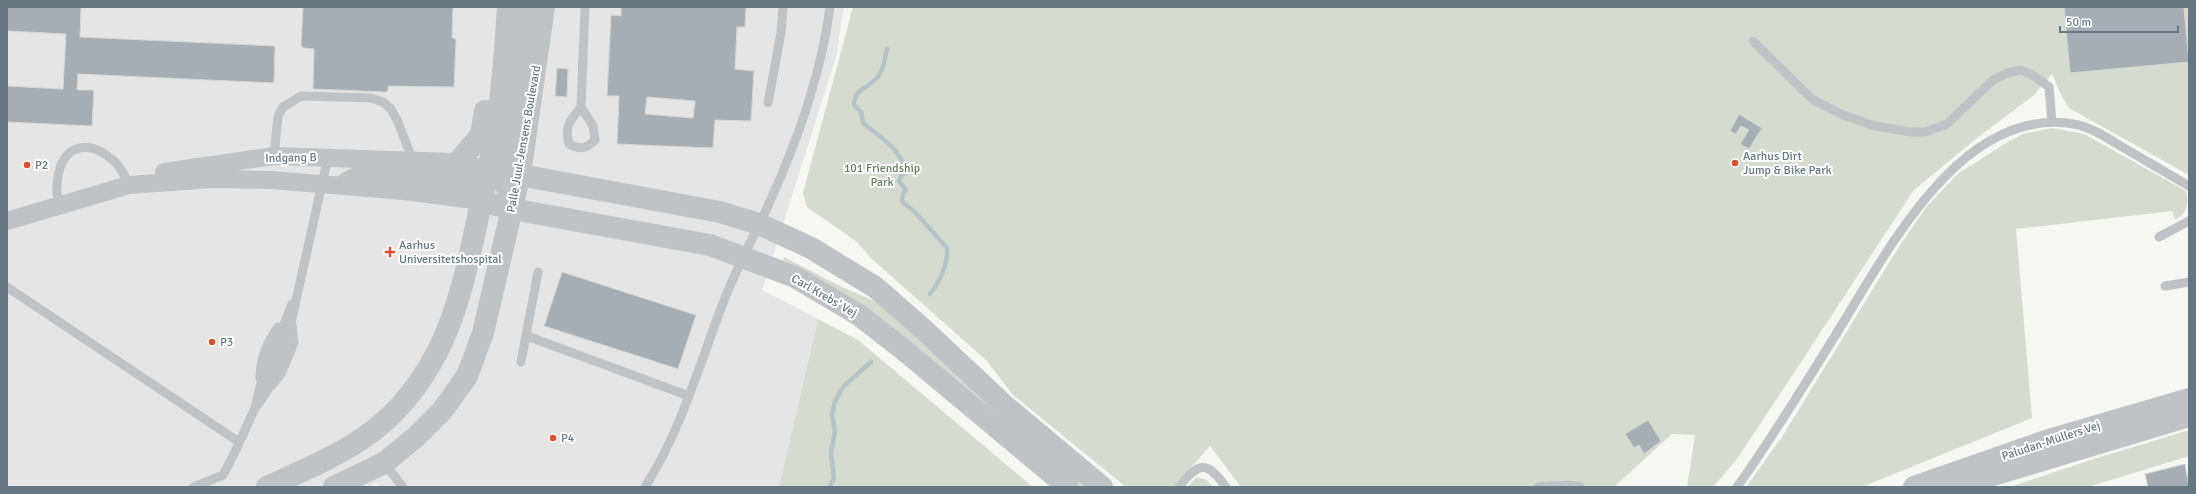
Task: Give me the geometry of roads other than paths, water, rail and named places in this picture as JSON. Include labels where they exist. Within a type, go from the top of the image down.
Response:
[{"type":"street","name":"Palle Juul-Jensens Boulevard","points":[[267,487],[341,452],[379,426],[400,407],[428,372],[447,335],[497,180],[544,7]]},
{"type":"street","name":"Palle Juul-Jensens Boulevard","points":[[334,487],[384,463],[417,436],[442,411],[467,376],[484,334],[512,209],[497,180],[496,130],[514,9]]},
{"type":"street","points":[[457,163],[481,135],[492,74],[514,9]]},
{"type":"street","name":"Indgang B","points":[[129,184],[164,172],[274,156],[457,163],[497,180]]},
{"type":"street","points":[[7,221],[129,184],[213,179],[271,180],[329,186],[358,175],[497,180],[720,212],[759,224],[811,248],[875,287],[922,328],[1005,406],[1102,487]]},
{"type":"street","name":"Carl Krebs' Vej","points":[[497,180],[512,209],[710,245],[795,277],[859,315],[904,350],[1068,487]]},
{"type":"street","name":"Paludan-Müllers Vej","points":[[1914,487],[2052,439],[2189,399]]},
{"type":"street","name":"Paludan-Müllers Vej","points":[[1960,487],[1993,475],[2189,416]]},
{"type":"lane","points":[[581,107],[585,7]]},
{"type":"lane","points":[[768,103],[781,33],[783,7]]},
{"type":"lane","points":[[645,487],[662,461],[689,396],[725,298],[781,175],[802,120],[818,67],[830,7]]},
{"type":"lane","points":[[1753,41],[1812,99],[1843,115],[1874,126],[1925,132],[1947,124],[1993,80],[2007,73],[2021,70],[2034,76],[2049,88],[2052,122]]},
{"type":"lane","points":[[274,156],[278,116],[283,107],[295,99],[301,96],[370,98],[382,102],[391,109],[398,122],[413,161]]},
{"type":"lane","points":[[1737,487],[1765,447],[1910,215],[1931,190],[1951,170],[1975,151],[2002,134],[2028,124],[2052,122],[2076,124],[2104,137],[2189,186]]},
{"type":"lane","points":[[59,204],[56,187],[61,166],[73,149],[85,146],[96,149],[115,162],[129,184]]},
{"type":"lane","points":[[194,487],[223,475],[240,442],[264,388],[288,321],[329,186],[328,157]]},
{"type":"lane","points":[[2159,237],[2189,221]]},
{"type":"lane","points":[[521,362],[538,272]]},
{"type":"lane","points":[[2165,286],[2189,282]]},
{"type":"lane","points":[[7,287],[240,442]]},
{"type":"lane","points":[[264,388],[281,374],[294,343],[288,321]]},
{"type":"lane","points":[[527,336],[689,396]]},
{"type":"lane","points":[[384,463],[403,487]]},
{"type":"lane","points":[[1178,487],[1185,478],[1202,467],[1209,468],[1226,487]]},
{"type":"lane","points":[[1538,487],[1569,484],[1580,487]]},
{"type":"waterway","points":[[887,49],[880,74],[873,82],[857,94],[854,105],[861,112],[863,123],[890,144],[907,166],[907,172],[901,176],[899,181],[906,190],[903,194],[902,202],[914,211],[947,248],[943,272],[930,294]]},
{"type":"waterway","points":[[829,487],[834,479],[831,452],[835,431],[832,415],[835,401],[843,387],[871,362]]},
{"type":"place","name":"Aarhus Dirt Jump & Bike Park","points":[[1735,163]]},
{"type":"place","name":"P2","points":[[27,165]]},
{"type":"place","name":"Aarhus Universitetshospital","points":[[390,252]]},
{"type":"place","name":"P3","points":[[212,342]]},
{"type":"place","name":"P4","points":[[553,438]]},
{"type":"park label","name":"101 Friendship Park","points":[[882,175]]}]
